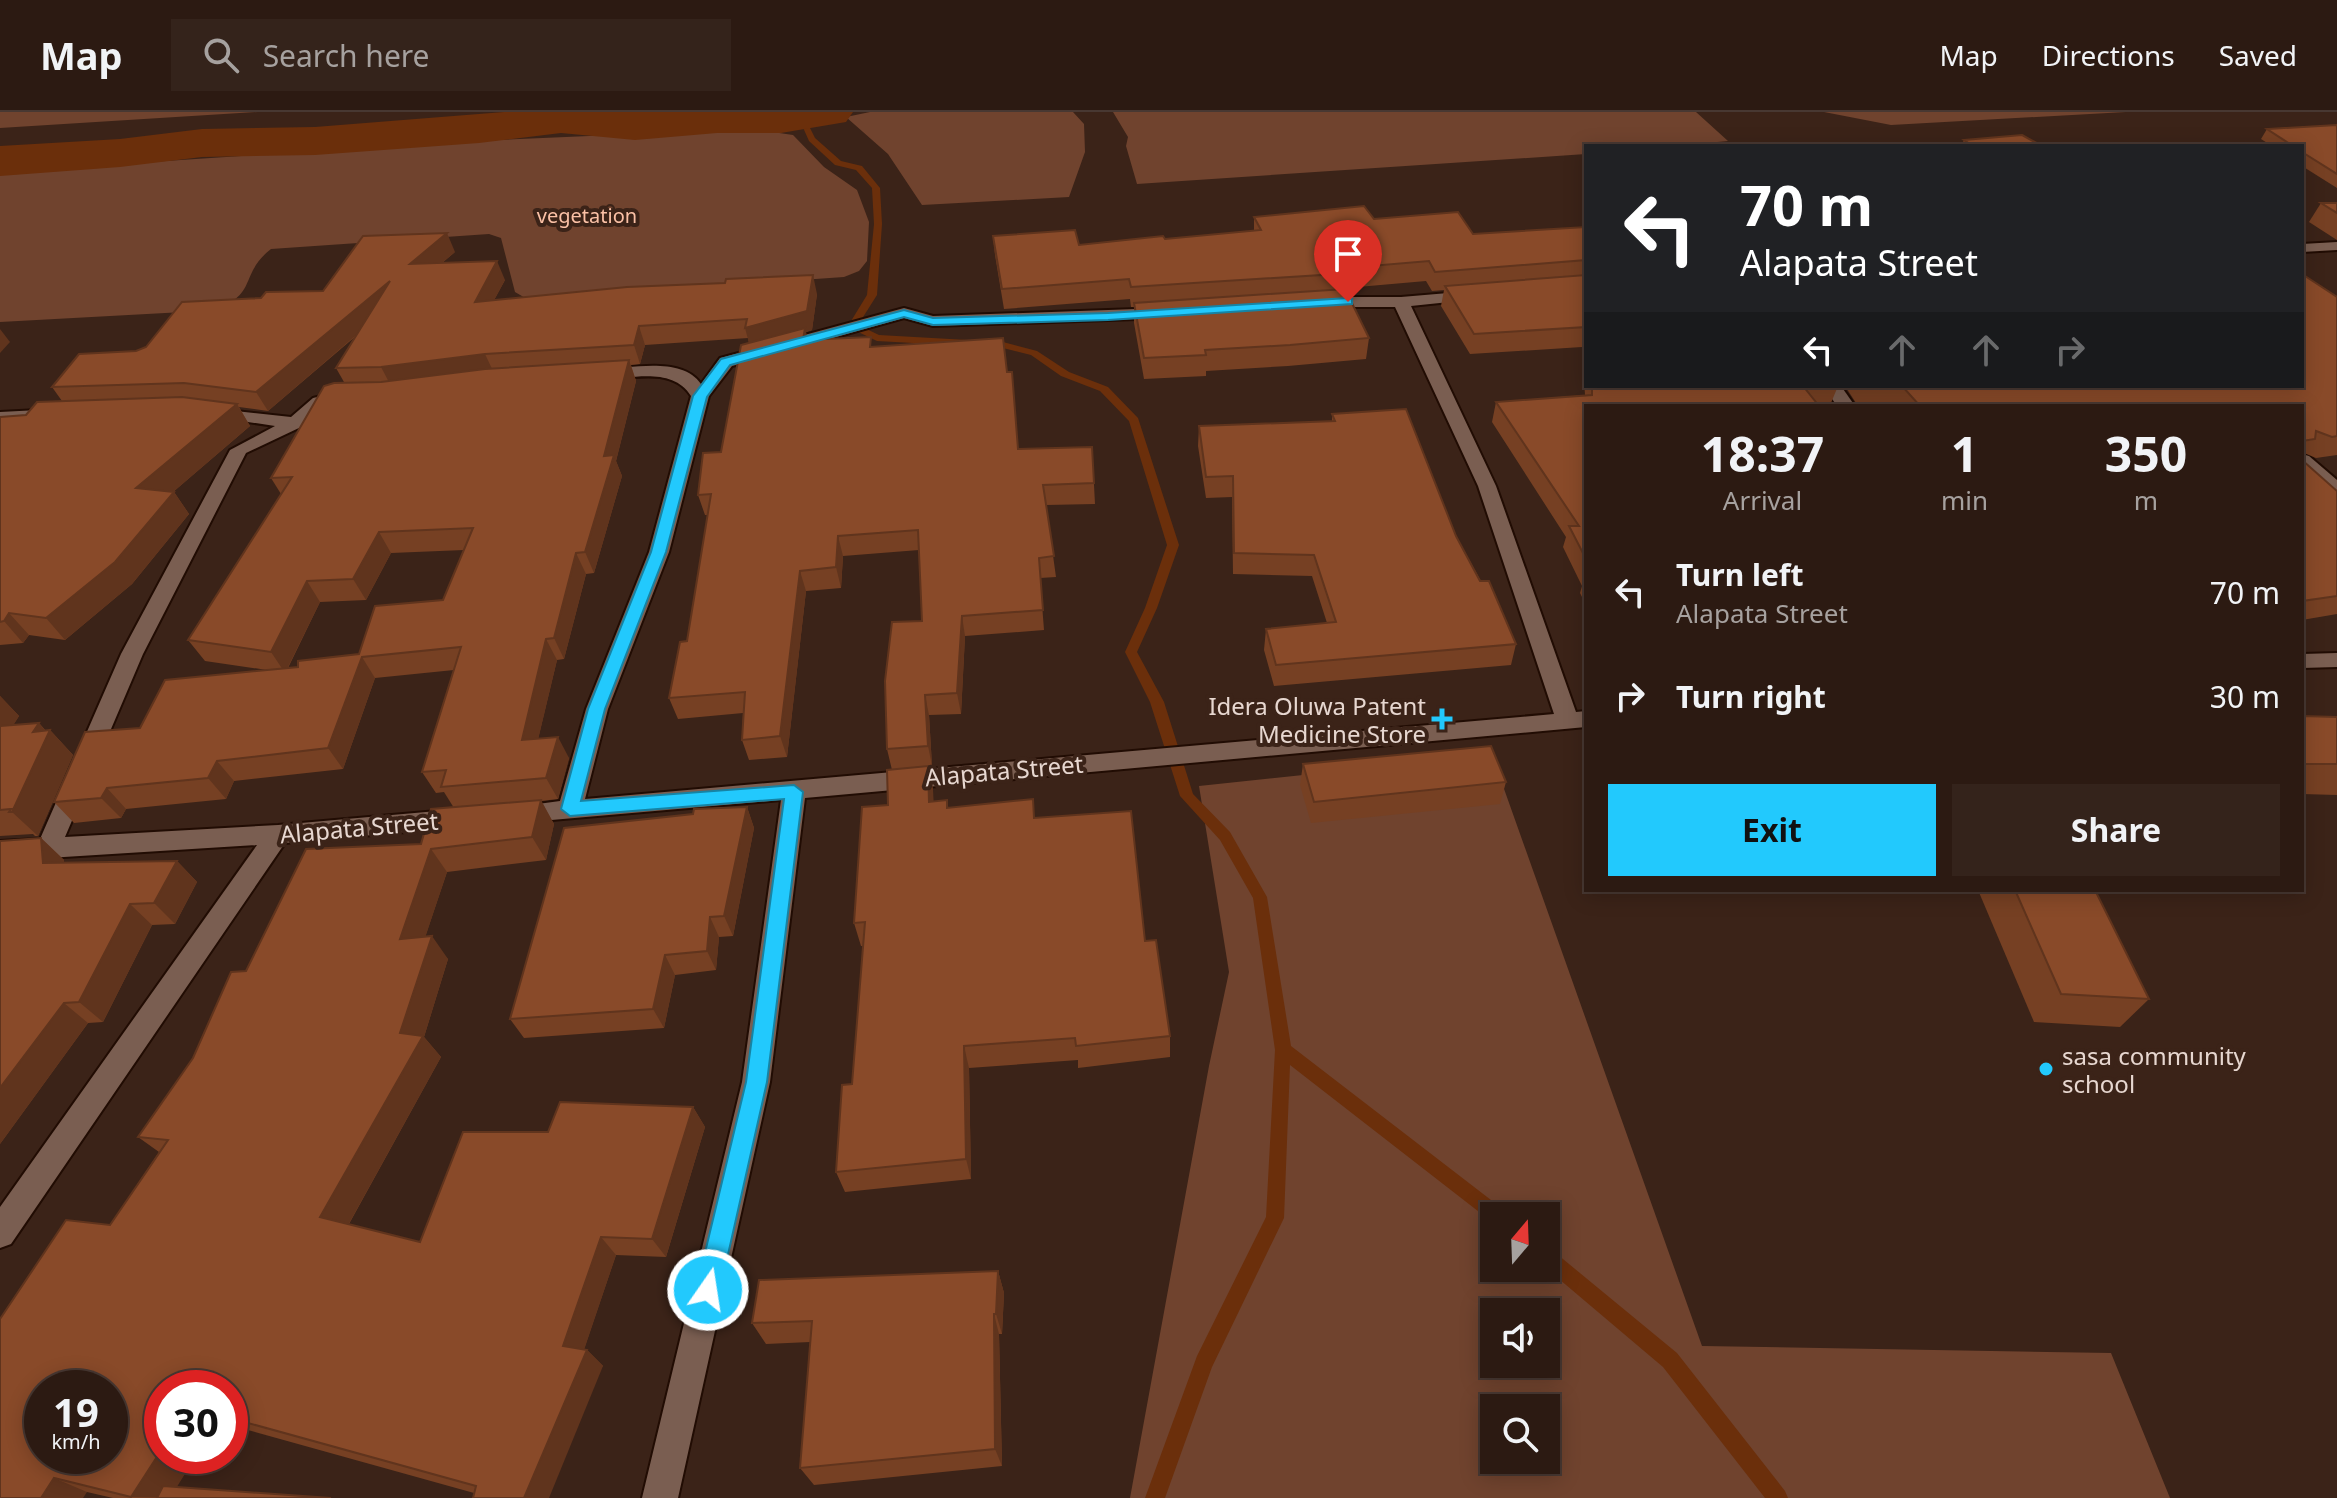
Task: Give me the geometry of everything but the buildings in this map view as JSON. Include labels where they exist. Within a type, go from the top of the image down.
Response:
[{"type":"street","points":[[2304,248],[2337,246]]},
{"type":"street","points":[[1306,303],[1401,302],[1494,294]]},
{"type":"street","points":[[1401,302],[1487,486],[1577,720]]},
{"type":"street","points":[[570,809],[597,709],[659,552],[700,396],[726,362],[904,313],[933,321],[1184,311]]},
{"type":"street","points":[[587,375],[664,371],[689,379],[700,396]]},
{"type":"street","points":[[49,847],[132,654],[239,450],[295,423],[319,402],[344,395],[359,395]]},
{"type":"street","points":[[196,410],[295,423]]},
{"type":"street","points":[[0,417],[69,414]]},
{"type":"street","points":[[2304,462],[2337,489]]},
{"type":"street","points":[[2304,661],[2337,660]]},
{"type":"street","name":"Alapata Street","points":[[0,851],[278,834],[794,792],[1147,757],[1577,720]]},
{"type":"street","points":[[660,1498],[756,1082],[794,792]]},
{"type":"street","points":[[0,1233],[278,834]]},
{"type":"green space","points":[[0,112],[258,112],[0,128]]},
{"type":"green space","points":[[870,112],[1073,112],[1084,124],[1085,152],[1069,197],[922,205],[888,154],[846,117]]},
{"type":"green space","points":[[1113,112],[1696,112],[1728,141],[1584,144],[1584,154],[1137,184],[1126,146],[1128,137]]},
{"type":"green space","points":[[1824,112],[2126,112],[1891,125]]},
{"type":"green space","name":"vegetation","points":[[751,129],[793,135],[824,167],[857,190],[869,222],[867,261],[859,271],[844,277],[527,299],[515,292],[501,238],[489,234],[271,249],[260,259],[241,294],[221,306],[202,311],[0,322],[0,172],[450,142]]},
{"type":"green space","points":[[1492,755],[1702,1346],[2111,1353],[2170,1498],[1130,1498],[1229,972],[1199,786]]},
{"type":"waterway","points":[[0,161],[120,153],[202,143],[315,141],[479,129],[561,119],[635,126],[717,119],[781,119],[830,112]]},
{"type":"waterway","points":[[800,116],[812,139],[838,163],[859,168],[876,188],[878,224],[872,295],[853,326],[877,338],[1003,345],[1034,353],[1065,374],[1104,389],[1134,420],[1173,545],[1151,608],[1131,652],[1157,702],[1187,796],[1225,836],[1260,897],[1283,1050]]},
{"type":"waterway","points":[[1155,1498],[1204,1363],[1275,1218],[1283,1050]]},
{"type":"waterway","points":[[1283,1050],[1480,1202]]},
{"type":"waterway","points":[[1560,1268],[1670,1360],[1778,1498]]},
{"type":"place","name":"Idera Oluwa Patent Medicine Store","points":[[1442,719]]},
{"type":"place","name":"sasa community school","points":[[2046,1069]]},
{"type":"route","points":[[708,1290],[756,1082],[794,792],[570,809],[597,709],[659,552],[700,396],[726,362],[904,313],[933,321],[1108,317],[1348,302]]}]
